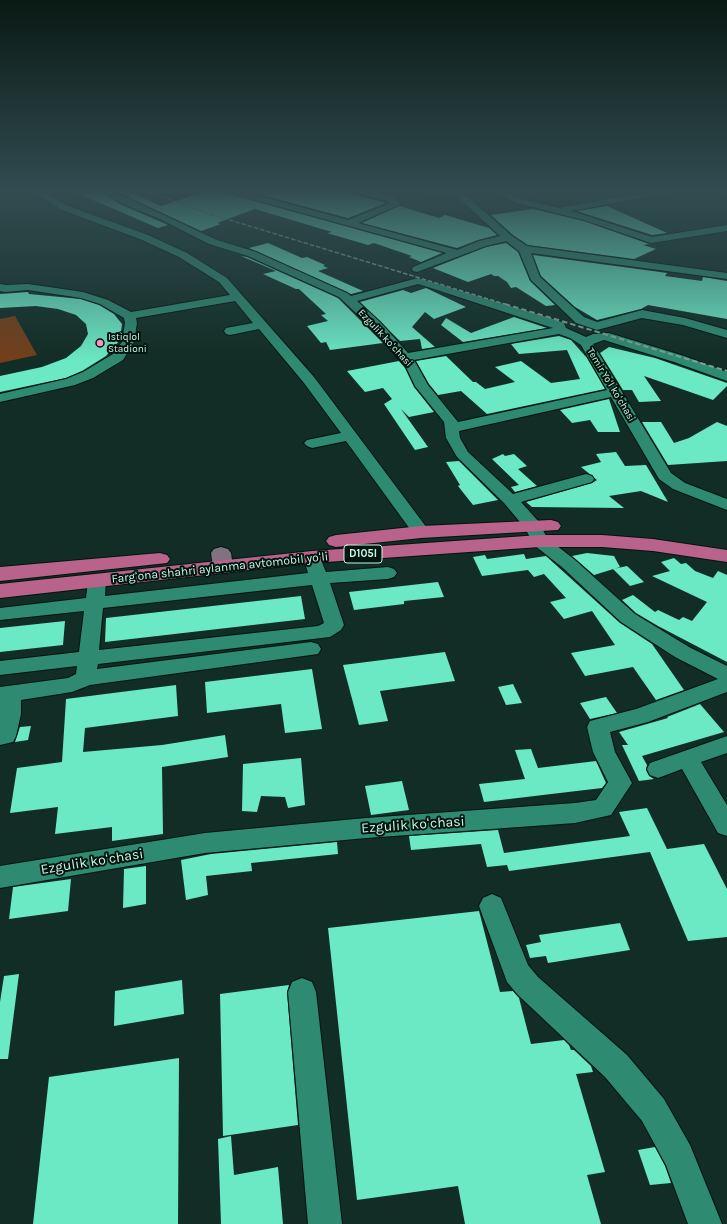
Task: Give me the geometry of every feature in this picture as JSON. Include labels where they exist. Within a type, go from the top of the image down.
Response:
[{"type":"highway","name":"Fargʻona shahri aylanma avtomobil yoʻli","points":[[0,574],[222,560],[312,557],[536,534],[586,526],[643,531],[727,542]]},
{"type":"highway","name":"Fargʻona shahri aylanma avtomobil yoʻli","points":[[0,591],[97,581],[222,560],[421,532],[536,534],[638,544],[727,556]]},
{"type":"street","points":[[165,247],[182,255],[222,280],[309,380],[421,532]]},
{"type":"street","name":"Ezgulik koʻchasi","points":[[230,247],[252,254],[343,295],[349,300],[376,325],[412,366],[422,386],[451,422],[454,438],[462,454],[510,500],[536,534],[628,618],[682,652],[727,675]]},
{"type":"street","points":[[436,247],[457,253]]},
{"type":"street","points":[[417,269],[472,247]]},
{"type":"street","points":[[521,247],[524,249],[727,276]]},
{"type":"street","points":[[663,250],[670,247]]},
{"type":"street","points":[[524,249],[535,278],[580,320],[598,326],[642,314],[679,320],[727,334]]},
{"type":"street","points":[[349,300],[418,281],[553,322],[560,326],[560,330]]},
{"type":"street","points":[[0,287],[5,289],[28,287],[83,295],[104,302],[129,316],[237,297]]},
{"type":"street","points":[[0,398],[70,382],[88,375],[118,357],[128,342],[131,323],[129,316]]},
{"type":"street","points":[[230,331],[261,325]]},
{"type":"street","points":[[404,358],[560,330],[574,335],[586,344]]},
{"type":"street","name":"Temir Yoʻl koʻchasi","points":[[727,377],[679,359],[605,336],[593,338],[586,344],[616,392],[642,441],[665,476],[679,486],[727,505]]},
{"type":"street","points":[[452,428],[616,392]]},
{"type":"street","points":[[312,443],[350,436]]},
{"type":"street","points":[[510,500],[586,479]]},
{"type":"street","points":[[0,737],[4,736],[10,714],[5,695],[72,685],[88,669],[323,632],[334,625],[312,557]]},
{"type":"street","points":[[0,614],[320,578],[388,573]]},
{"type":"street","points":[[88,669],[97,581]]},
{"type":"street","points":[[0,668],[88,669],[311,649]]},
{"type":"street","name":"Ezgulik koʻchasi","points":[[0,877],[205,843],[350,830],[575,813],[603,808],[620,783],[604,752],[598,727],[640,716],[727,684]]},
{"type":"street","points":[[658,769],[727,744]]},
{"type":"street","points":[[686,758],[727,826]]},
{"type":"street","points":[[492,906],[517,973],[528,986],[616,1066],[653,1110],[679,1156],[705,1224]]},
{"type":"street","points":[[302,992],[325,1224]]},
{"type":"shaded area","points":[[15,316],[37,355],[0,363],[0,319]]},
{"type":"building","points":[[277,247],[302,258],[307,257],[325,265],[323,266],[328,268],[318,271],[363,291],[351,294],[249,248]]},
{"type":"building","points":[[386,247],[421,247],[442,253],[421,262],[409,257],[412,256]]},
{"type":"building","points":[[486,247],[511,247],[518,252],[530,281],[555,305],[546,306],[516,287],[511,288],[507,282],[498,276],[491,274],[468,282],[433,268]]},
{"type":"building","points":[[544,247],[650,247],[656,249],[634,259]]},
{"type":"building","points":[[533,255],[667,273],[665,276],[702,281],[703,277],[727,281],[727,319],[648,305],[641,309],[597,320],[575,307],[541,276]]},
{"type":"building","points":[[241,256],[247,257],[338,298],[383,343],[330,350],[326,342],[321,343],[307,326],[328,321],[321,315],[326,314],[299,289],[263,274],[276,271]]},
{"type":"building","points":[[426,288],[466,307],[434,319],[425,312],[412,327],[435,347],[422,349],[420,339],[400,341],[360,302],[403,290],[411,293]]},
{"type":"building","name":"Istiqlol Stadioni","points":[[28,292],[29,294],[81,299],[99,305],[114,314],[122,324],[120,340],[106,356],[82,371],[66,378],[0,392],[0,376],[42,367],[66,358],[81,346],[88,334],[86,324],[76,315],[58,309],[36,306],[0,308],[0,294]]},
{"type":"building","points":[[514,317],[547,328],[463,342],[441,325],[446,318],[471,333]]},
{"type":"building","points":[[559,336],[571,340],[587,358],[605,389],[487,414],[461,391],[438,395],[429,384],[416,361],[446,356],[473,382],[476,382],[485,389],[515,382],[495,367],[521,361],[551,383],[580,379],[567,350],[519,354],[511,344]]},
{"type":"building","points":[[609,347],[655,358],[727,383],[727,386],[713,400],[644,376],[661,401],[639,402],[632,390],[623,390],[600,353]]},
{"type":"building","points":[[399,361],[405,368],[414,387],[434,412],[409,417],[401,409],[428,447],[415,450],[384,404],[392,399],[383,388],[365,392],[347,371]]},
{"type":"building","points":[[609,399],[620,432],[598,432],[590,420],[572,423],[560,410]]},
{"type":"building","points":[[642,422],[661,422],[674,443],[689,438],[717,422],[727,426],[727,461],[668,465]]},
{"type":"building","points":[[616,452],[625,466],[646,465],[668,502],[641,491],[609,496],[624,508],[532,507],[526,502],[592,483],[597,480],[581,467],[601,462],[596,454]]},
{"type":"building","points":[[503,454],[505,456],[514,454],[527,466],[518,469],[537,486],[515,492],[511,487],[519,485],[492,459]]},
{"type":"building","points":[[459,461],[498,500],[473,505],[458,486],[460,485],[446,462]]},
{"type":"building","points":[[587,553],[614,556],[620,567],[594,575],[572,556]]},
{"type":"building","points":[[524,554],[526,559],[546,556],[620,623],[652,644],[684,690],[656,700],[633,667],[585,676],[571,653],[615,645],[592,611],[564,619],[550,602],[566,598],[544,574],[534,577],[528,570],[482,576],[473,557],[485,555],[487,559]]},
{"type":"building","points":[[674,558],[681,564],[686,563],[695,571],[713,578],[718,571],[727,575],[727,662],[658,626],[636,613],[622,600],[633,595],[655,612],[658,610],[679,620],[683,617],[692,621],[707,602],[652,576],[670,571],[661,562]]},
{"type":"building","points":[[627,566],[644,582],[630,586],[613,569]]},
{"type":"building","points":[[438,582],[444,597],[404,601],[404,604],[354,610],[349,592]]},
{"type":"building","points":[[301,596],[305,619],[105,642],[106,618]]},
{"type":"building","points":[[65,621],[63,645],[0,652],[0,628]]},
{"type":"building","points":[[445,652],[455,681],[380,691],[388,721],[359,725],[343,665]]},
{"type":"building","points":[[312,669],[322,729],[285,733],[281,704],[207,713],[205,682]]},
{"type":"building","points":[[513,684],[522,703],[506,705],[498,687]]},
{"type":"building","points":[[176,685],[178,716],[85,728],[83,752],[162,745],[225,735],[228,757],[162,767],[163,834],[112,841],[112,827],[55,834],[58,807],[10,813],[17,768],[62,762],[66,699]]},
{"type":"building","points":[[606,697],[617,713],[590,719],[580,703]]},
{"type":"building","points":[[700,704],[724,732],[642,756],[647,765],[646,770],[649,776],[654,779],[639,781],[622,745],[628,745],[619,732],[668,718],[667,717]]},
{"type":"building","points":[[31,726],[28,740],[15,742],[20,727]]},
{"type":"building","points":[[531,749],[538,768],[596,761],[606,783],[602,788],[484,802],[479,784],[525,779],[515,750]]},
{"type":"building","points":[[301,758],[305,805],[288,808],[285,797],[261,796],[257,812],[242,811],[243,764]]},
{"type":"building","points":[[402,781],[409,810],[371,815],[365,786]]},
{"type":"building","points":[[647,808],[667,849],[704,844],[727,889],[727,937],[688,941],[650,852],[509,871],[507,865],[487,867],[481,844],[411,850],[409,836],[498,830],[504,853],[630,836],[619,812]]},
{"type":"building","points":[[337,842],[338,854],[251,863],[252,871],[206,876],[208,895],[186,900],[181,860],[211,854]]},
{"type":"building","points":[[146,866],[146,904],[123,908],[124,869]]},
{"type":"building","points":[[71,879],[68,911],[9,919],[13,887]]},
{"type":"building","points":[[479,911],[500,992],[513,991],[519,998],[531,1044],[564,1040],[569,1045],[571,1050],[574,1050],[591,1066],[593,1072],[576,1074],[605,1172],[587,1175],[601,1224],[465,1224],[458,1186],[357,1200],[328,928]]},
{"type":"building","points":[[620,923],[630,950],[548,963],[546,956],[530,958],[526,945],[541,942],[539,935]]},
{"type":"building","points":[[19,974],[8,1059],[0,1059],[0,1002],[4,976]]},
{"type":"building","points":[[182,980],[184,1014],[114,1026],[115,991]]},
{"type":"building","points":[[289,985],[287,992],[298,1125],[223,1136],[220,994]]},
{"type":"building","points":[[179,1058],[178,1224],[33,1224],[49,1077]]},
{"type":"building","points":[[231,1136],[234,1175],[278,1167],[283,1224],[221,1224],[218,1139]]},
{"type":"building","points":[[655,1147],[665,1166],[671,1183],[650,1185],[638,1150]]},
{"type":"railway","points":[[319,247],[508,305]]},
{"type":"railway","points":[[505,304],[727,371]]},
{"type":"place","name":"Istiqlol Stadioni","points":[[100,343]]}]
